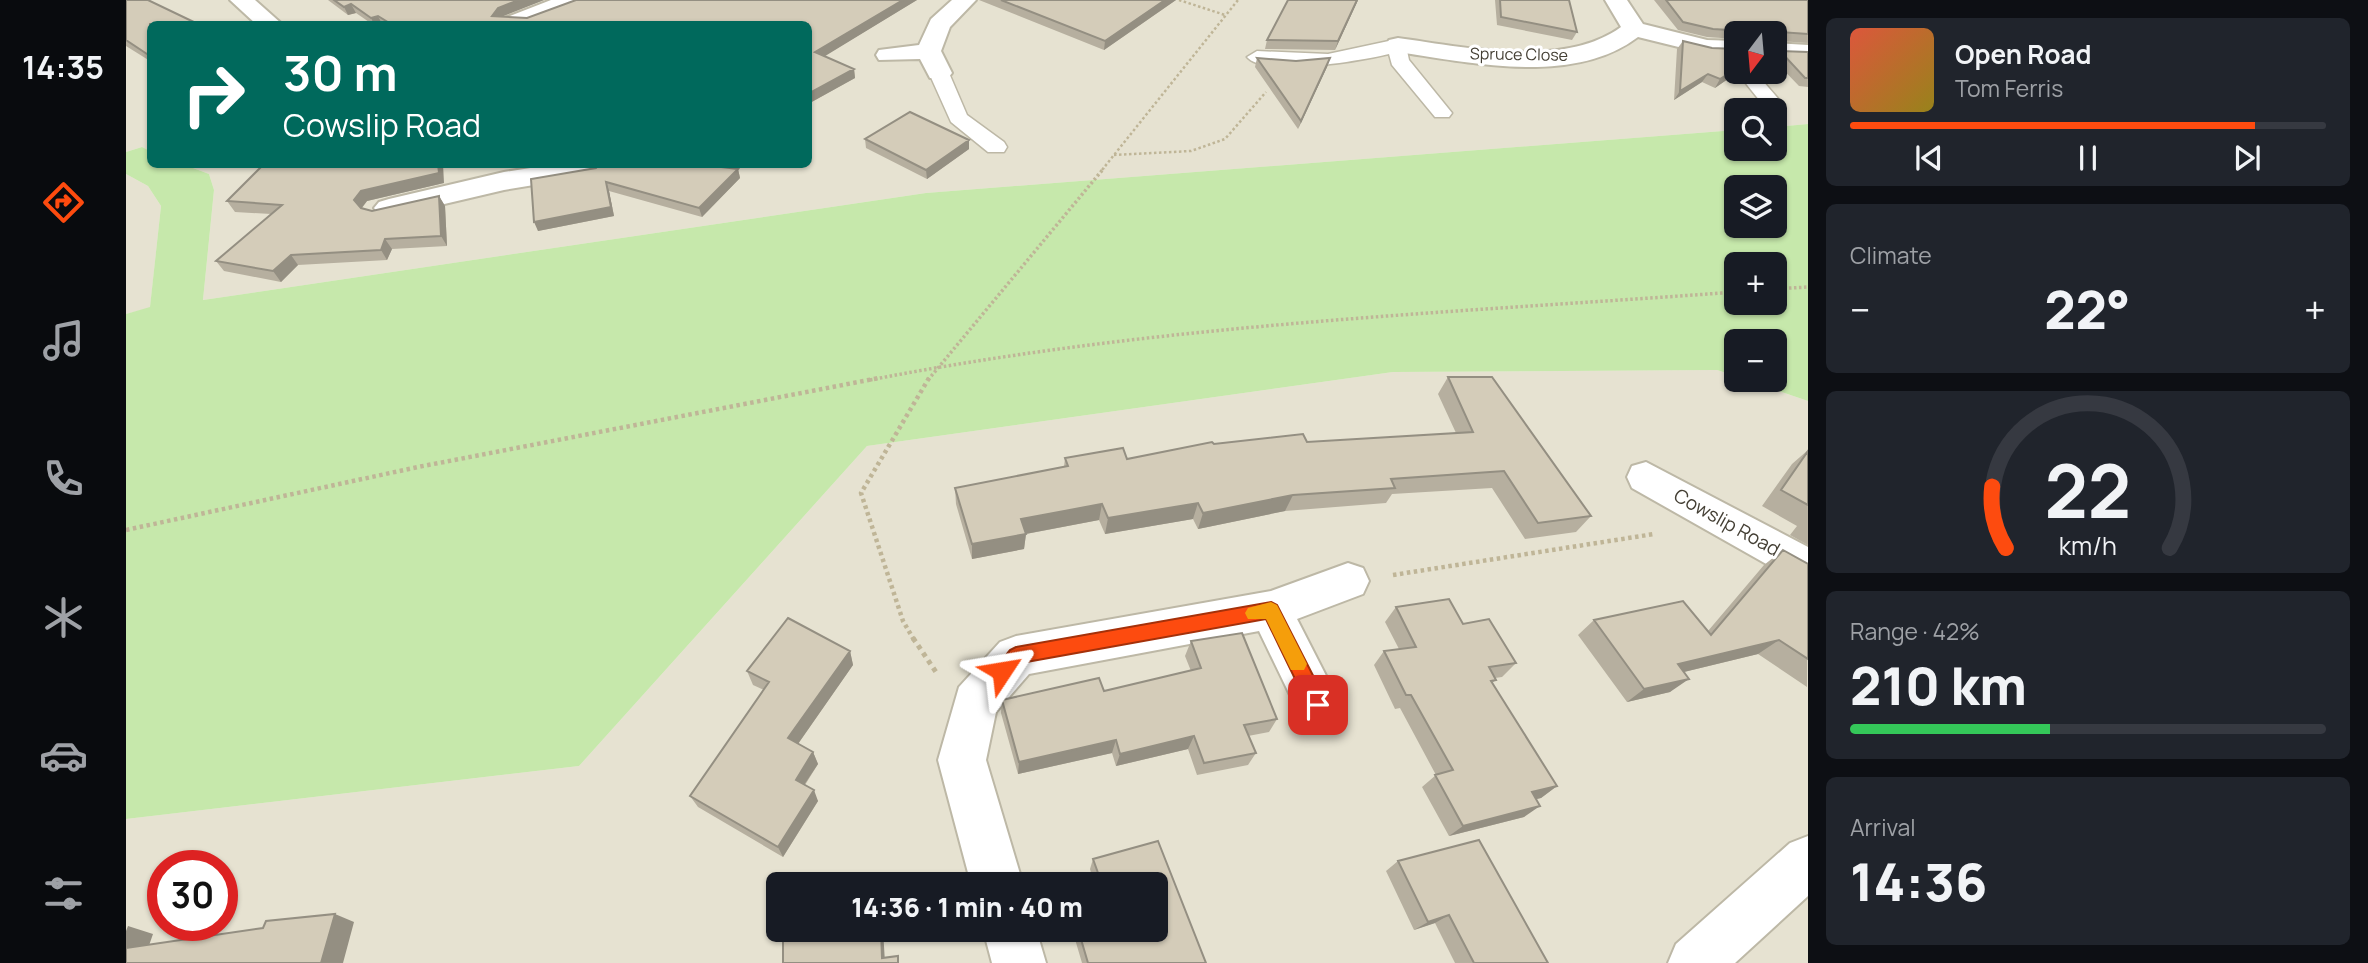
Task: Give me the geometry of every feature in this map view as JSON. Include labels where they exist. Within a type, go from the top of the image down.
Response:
[{"type":"street","points":[[241,0],[266,21]]},
{"type":"street","points":[[518,21],[572,0]]},
{"type":"street","points":[[939,73],[929,51],[939,24],[965,0]]},
{"type":"street","points":[[1616,0],[1634,29],[1724,51]]},
{"type":"street","name":"Spruce Close","points":[[1398,45],[1467,54],[1583,55],[1617,43],[1634,29]]},
{"type":"street","points":[[888,55],[929,51]]},
{"type":"street","points":[[1787,51],[1808,52]]},
{"type":"street","points":[[378,210],[500,173],[589,168]]},
{"type":"street","name":"Cowslip Road","points":[[1646,477],[1808,566]]},
{"type":"street","points":[[994,872],[962,760],[975,702],[1016,656],[1271,610],[1348,581]]},
{"type":"street","points":[[1271,610],[1318,705]]},
{"type":"street","points":[[1695,963],[1808,862]]},
{"type":"street","points":[[1013,942],[1019,963]]},
{"type":"lane","points":[[1257,57],[1286,62],[1335,61],[1398,45],[1399,61],[1441,113]]},
{"type":"lane","points":[[939,73],[958,118],[996,147]]},
{"type":"lane","points":[[1755,84],[1768,98]]},
{"type":"path","points":[[1179,0],[1225,15]]},
{"type":"path","points":[[975,702],[930,667],[903,621],[861,493],[935,367],[1063,219],[1238,0]]},
{"type":"path","points":[[1113,155],[1191,151],[1225,139],[1266,92],[1280,82],[1326,79],[1335,61]]},
{"type":"path","points":[[1787,288],[1808,287]]},
{"type":"path","points":[[126,530],[418,467],[935,367],[1209,330],[1724,293]]},
{"type":"path","points":[[1348,581],[1728,523]]},
{"type":"shaded area","points":[[129,0],[1808,0],[1808,124],[1787,126],[1787,98],[1724,98],[1724,131],[926,193],[203,300],[214,190],[209,174],[193,168],[812,168],[812,21],[147,21],[147,150],[142,147],[126,152],[126,1]]},
{"type":"shaded area","points":[[126,174],[148,186],[161,206],[150,308],[126,314]]},
{"type":"shaded area","points":[[1717,370],[1724,372],[1724,392],[1781,392],[1808,401],[1808,963],[126,963],[126,819],[579,766],[867,446],[1393,372]]},
{"type":"green space","points":[[1808,124],[1808,401],[1781,392],[1787,392],[1787,329],[1724,329],[1724,372],[1717,370],[1393,372],[867,446],[579,766],[126,819],[126,314],[150,307],[161,206],[148,186],[126,174],[126,152],[142,147],[147,150],[147,168],[193,168],[209,174],[214,190],[203,300],[926,193],[1724,131],[1724,161],[1787,161],[1787,126]]},
{"type":"building","points":[[126,0],[148,0],[192,21],[147,21],[147,54],[126,40]]},
{"type":"building","points":[[334,0],[519,0],[498,8],[492,16],[527,18],[576,0],[903,0],[815,52],[854,69],[812,92],[812,21],[386,21],[378,16],[371,18],[351,4],[344,7]]},
{"type":"building","points":[[1001,0],[1165,0],[1105,41]]},
{"type":"building","points":[[1288,0],[1357,0],[1338,41],[1267,40]]},
{"type":"building","points":[[1500,0],[1569,0],[1577,32],[1501,17]]},
{"type":"building","points":[[1666,0],[1808,0],[1808,34],[1787,32],[1787,21],[1724,21],[1724,30],[1683,22]]},
{"type":"building","points":[[1683,41],[1724,48],[1724,76],[1720,79],[1708,74],[1680,91]]},
{"type":"building","points":[[1787,51],[1808,52],[1808,78],[1787,59]]},
{"type":"building","points":[[1257,58],[1296,61],[1330,58],[1301,121]]},
{"type":"building","points":[[910,112],[969,140],[926,170],[865,139]]},
{"type":"building","points":[[260,168],[438,168],[439,173],[361,191],[354,200],[361,208],[372,211],[439,196],[441,236],[385,239],[381,250],[291,255],[273,271],[216,261],[282,205],[227,201]]},
{"type":"building","points":[[596,168],[738,169],[699,208],[606,182],[611,207],[534,222],[531,179]]},
{"type":"building","points":[[1448,377],[1492,377],[1591,516],[1538,523],[1504,471],[1391,479],[1395,488],[1293,495],[1203,513],[1198,503],[1108,518],[1102,504],[1021,519],[1026,534],[972,544],[955,488],[1068,466],[1065,458],[1123,448],[1127,459],[1212,442],[1214,444],[1303,434],[1307,442],[1473,432]]},
{"type":"building","points":[[1808,451],[1808,505],[1781,490]]},
{"type":"building","points":[[1783,550],[1808,564],[1808,659],[1779,640],[1678,664],[1689,679],[1644,689],[1594,620],[1683,601],[1711,635]]},
{"type":"building","points":[[1449,599],[1463,624],[1489,619],[1516,663],[1489,667],[1496,680],[1491,681],[1557,786],[1532,792],[1540,806],[1463,826],[1435,775],[1453,770],[1411,695],[1406,695],[1384,651],[1416,647],[1396,607]]},
{"type":"building","points":[[788,618],[850,651],[788,738],[813,752],[796,780],[814,790],[778,847],[690,796],[769,682],[747,671]]},
{"type":"building","points":[[1242,633],[1277,719],[1244,725],[1256,753],[1204,763],[1194,736],[1120,754],[1116,740],[1019,762],[1002,700],[1099,678],[1104,691],[1201,668],[1191,641]]},
{"type":"building","points":[[1479,840],[1548,963],[1474,963],[1449,915],[1428,922],[1398,861]]},
{"type":"building","points":[[1158,841],[1206,963],[1088,963],[1082,942],[1168,942],[1168,872],[1098,872],[1093,859]]},
{"type":"building","points":[[335,914],[321,963],[126,963],[126,948],[174,941],[238,941],[238,932],[263,928],[266,921]]},
{"type":"building","points":[[783,942],[881,942],[882,958],[898,956],[898,963],[783,963]]},
{"type":"slow traffic","points":[[1254,613],[1271,610],[1297,664]]},
{"type":"route","points":[[1002,671],[1016,656],[1271,610],[1318,705]]}]
